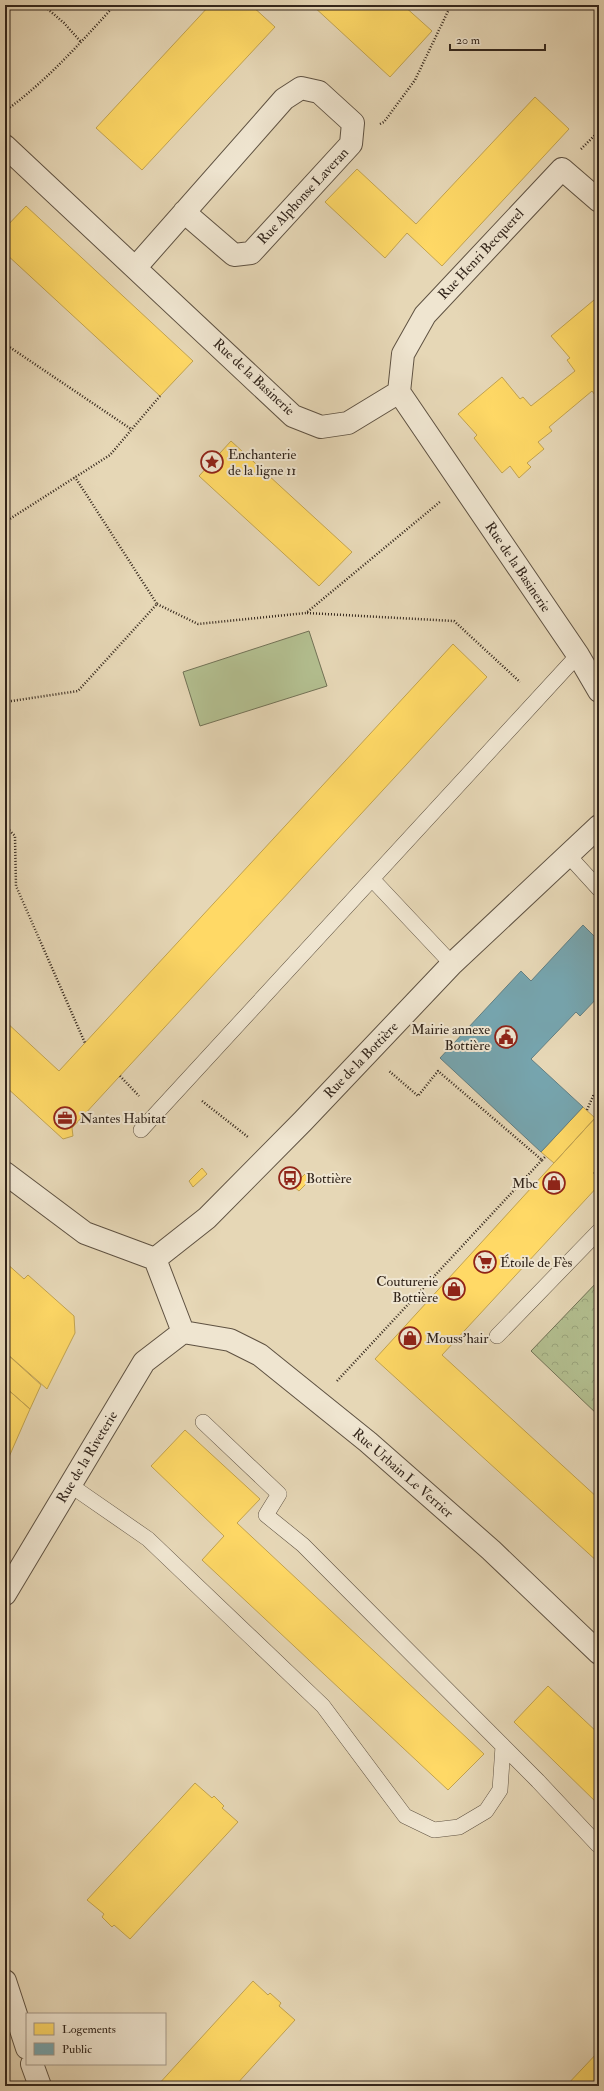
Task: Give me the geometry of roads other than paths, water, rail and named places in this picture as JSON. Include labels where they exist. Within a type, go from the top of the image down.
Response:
[{"type":"street","name":"Rue Alphonse Laveran","points":[[136,267],[184,212],[284,99],[301,88],[319,92],[353,123],[351,144],[251,253],[234,254],[184,212]]},
{"type":"street","name":"Rue de la Basinerie","points":[[5,146],[136,267],[293,416],[321,427],[348,423],[399,392],[578,655],[599,691]]},
{"type":"street","name":"Rue Henri Becquerel","points":[[399,392],[403,354],[425,315],[562,169],[599,201]]},
{"type":"street","name":"Rue de la Bottière","points":[[155,1259],[207,1218],[270,1155],[452,964],[599,826]]},
{"type":"street","points":[[5,1173],[85,1234],[155,1259],[183,1332]]},
{"type":"street","name":"Rue Urbain Le Verrier","points":[[183,1332],[230,1340],[260,1355],[368,1442],[491,1550],[599,1653]]},
{"type":"street","name":"Rue de la Riveterie","points":[[5,1594],[144,1362],[183,1332]]},
{"type":"street","points":[[5,1981],[26,2045]]},
{"type":"street","points":[[32,2065],[40,2086]]},
{"type":"lane","points":[[141,1130],[578,655]]},
{"type":"lane","points":[[568,855],[599,889]]},
{"type":"lane","points":[[372,879],[452,964]]},
{"type":"lane","points":[[497,1336],[599,1231]]},
{"type":"lane","points":[[203,1422],[279,1494],[266,1515],[303,1544],[538,1781],[598,1845]]},
{"type":"lane","points":[[70,1485],[148,1539],[323,1706],[405,1816],[434,1830],[459,1827],[486,1811],[500,1790],[502,1746]]},
{"type":"place","name":"Enchanterie de la ligne 11","points":[[212,462]]},
{"type":"place","name":"Mairie annexe Bottière","points":[[506,1037]]},
{"type":"place","name":"Nantes Habitat","points":[[65,1118]]},
{"type":"place","name":"Bottière","points":[[290,1178]]},
{"type":"place","name":"Mbc","points":[[554,1183]]},
{"type":"place","name":"Étoile de Fès","points":[[485,1262]]},
{"type":"place","name":"Couturerie Bottière","points":[[454,1289]]},
{"type":"place","name":"Mouss'hair","points":[[410,1338]]}]
